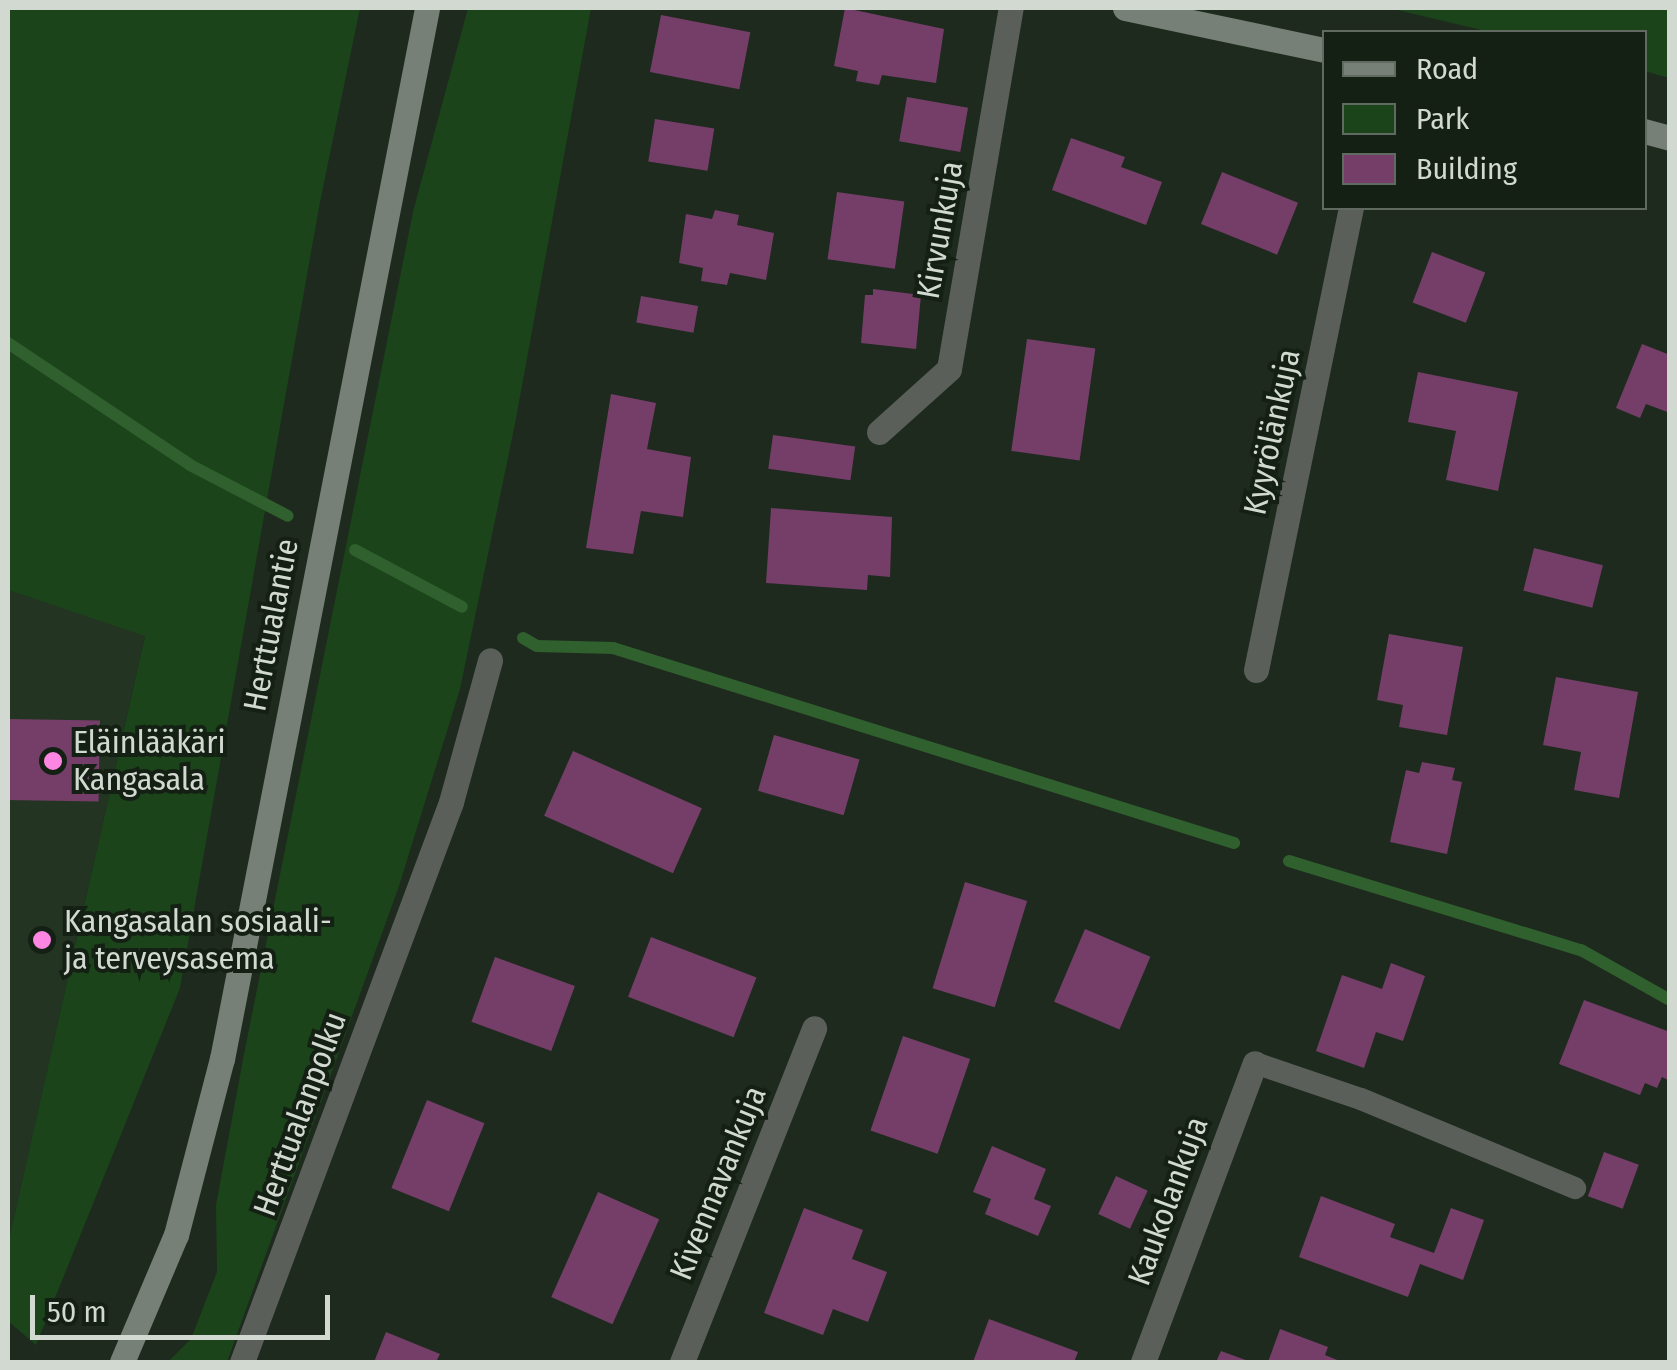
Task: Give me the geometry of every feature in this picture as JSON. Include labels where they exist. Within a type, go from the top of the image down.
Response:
[{"type":"street","name":"Herttualantie","points":[[122,1362],[176,1235],[222,1059],[426,8]]},
{"type":"street","name":"Kirvunkuja","points":[[879,432],[950,369],[1010,8]]},
{"type":"street","points":[[1125,8],[1322,50]]},
{"type":"street","name":"Kyyrölänkuja","points":[[1256,670],[1351,210]]},
{"type":"street","name":"Herttualanpolku","points":[[242,1362],[450,802],[490,660]]},
{"type":"street","name":"Kivennavankuja","points":[[682,1362],[814,1028]]},
{"type":"street","name":"Kaukolankuja","points":[[1143,1362],[1256,1063]]},
{"type":"lane","points":[[1256,1063],[1361,1098],[1575,1188]]},
{"type":"shaded area","name":"Kangasalan sosiaali- ja terveysasema","points":[[8,590],[145,635],[8,1244]]},
{"type":"green space","points":[[8,8],[360,8],[320,202],[180,988],[36,1345],[8,1321],[8,1244],[145,636],[8,590]]},
{"type":"green space","points":[[468,8],[591,8],[515,424],[460,689],[399,886],[227,1362],[168,1362],[191,1339],[217,1272],[216,1205],[244,1054],[413,212]]},
{"type":"green space","points":[[1389,8],[1669,8],[1669,78],[1647,72],[1647,30],[1482,30]]},
{"type":"building","points":[[845,8],[944,29],[936,83],[882,75],[879,85],[856,81],[858,71],[834,66]]},
{"type":"building","points":[[661,15],[750,32],[739,89],[650,72]]},
{"type":"building","points":[[907,97],[968,108],[960,152],[899,141]]},
{"type":"building","points":[[655,119],[714,128],[708,171],[648,161]]},
{"type":"building","points":[[1071,138],[1125,157],[1121,167],[1162,182],[1146,225],[1052,190]]},
{"type":"building","points":[[1222,172],[1298,203],[1277,255],[1201,224]]},
{"type":"building","points":[[837,192],[904,201],[895,269],[828,259]]},
{"type":"building","points":[[715,210],[739,215],[737,225],[774,233],[766,280],[730,273],[727,285],[701,281],[703,268],[679,263],[686,214],[712,219]]},
{"type":"building","points":[[1432,252],[1485,272],[1466,323],[1413,302]]},
{"type":"building","points":[[873,289],[921,295],[916,349],[861,343],[865,295],[873,295]]},
{"type":"building","points":[[641,296],[698,306],[693,333],[636,323]]},
{"type":"building","points":[[1027,339],[1095,349],[1080,461],[1011,451]]},
{"type":"building","points":[[1642,344],[1670,355],[1670,413],[1646,404],[1640,418],[1616,408]]},
{"type":"building","points":[[1418,372],[1518,392],[1498,491],[1446,480],[1456,431],[1408,422]]},
{"type":"building","points":[[611,394],[656,403],[647,449],[691,457],[683,517],[641,511],[633,554],[586,548]]},
{"type":"building","points":[[773,435],[855,447],[850,480],[768,469]]},
{"type":"building","points":[[771,508],[892,517],[890,577],[868,575],[867,590],[766,583]]},
{"type":"building","points":[[1534,548],[1603,565],[1592,608],[1523,591]]},
{"type":"building","points":[[1389,634],[1463,647],[1447,735],[1399,727],[1403,705],[1377,700]]},
{"type":"building","points":[[1556,677],[1638,692],[1619,798],[1574,790],[1581,752],[1543,745]]},
{"type":"building","name":"Eläinlääkäri Kangasala","points":[[8,719],[100,721],[99,802],[8,800]]},
{"type":"building","points":[[774,735],[860,760],[844,815],[758,791]]},
{"type":"building","points":[[573,751],[702,808],[673,873],[544,816]]},
{"type":"building","points":[[1422,762],[1455,768],[1452,780],[1462,782],[1447,854],[1390,842],[1406,770],[1419,773]]},
{"type":"building","points":[[965,882],[1027,901],[995,1007],[933,988]]},
{"type":"building","points":[[1085,929],[1150,957],[1119,1029],[1054,1002]]},
{"type":"building","points":[[651,937],[756,977],[734,1037],[628,997]]},
{"type":"building","points":[[495,957],[575,986],[551,1051],[471,1022]]},
{"type":"building","points":[[1391,963],[1425,976],[1403,1041],[1376,1032],[1364,1068],[1316,1051],[1342,975],[1382,989]]},
{"type":"building","points":[[1584,1000],[1670,1032],[1670,1081],[1662,1077],[1657,1088],[1645,1083],[1640,1095],[1559,1064]]},
{"type":"building","points":[[903,1036],[970,1059],[938,1154],[870,1131]]},
{"type":"building","points":[[427,1100],[484,1123],[449,1211],[391,1188]]},
{"type":"building","points":[[992,1146],[1046,1169],[1034,1199],[1051,1206],[1038,1236],[985,1214],[991,1199],[973,1192]]},
{"type":"building","points":[[1604,1152],[1639,1165],[1623,1209],[1588,1196]]},
{"type":"building","points":[[1116,1176],[1148,1191],[1130,1229],[1098,1214]]},
{"type":"building","points":[[598,1192],[659,1219],[612,1324],[551,1297]]},
{"type":"building","points":[[1321,1196],[1395,1224],[1390,1237],[1434,1253],[1451,1208],[1484,1220],[1463,1280],[1420,1264],[1408,1297],[1299,1257]]},
{"type":"building","points":[[804,1208],[863,1230],[852,1259],[887,1272],[868,1322],[833,1309],[823,1335],[764,1313]]},
{"type":"building","points":[[989,1319],[1078,1352],[1074,1362],[973,1362]]},
{"type":"building","points":[[1280,1329],[1328,1347],[1325,1355],[1342,1362],[1268,1362]]},
{"type":"building","points":[[386,1332],[440,1354],[436,1362],[374,1362]]},
{"type":"building","points":[[1221,1351],[1251,1362],[1216,1362]]},
{"type":"waterway","points":[[8,343],[190,465],[288,516]]},
{"type":"waterway","points":[[355,550],[462,607]]},
{"type":"waterway","points":[[523,638],[537,646],[613,648],[1234,843]]},
{"type":"waterway","points":[[1289,861],[1581,950],[1670,1000]]},
{"type":"place","name":"Eläinlääkäri Kangasala","points":[[53,761]]},
{"type":"place","name":"Kangasalan sosiaali- ja terveysasema","points":[[42,940]]}]
